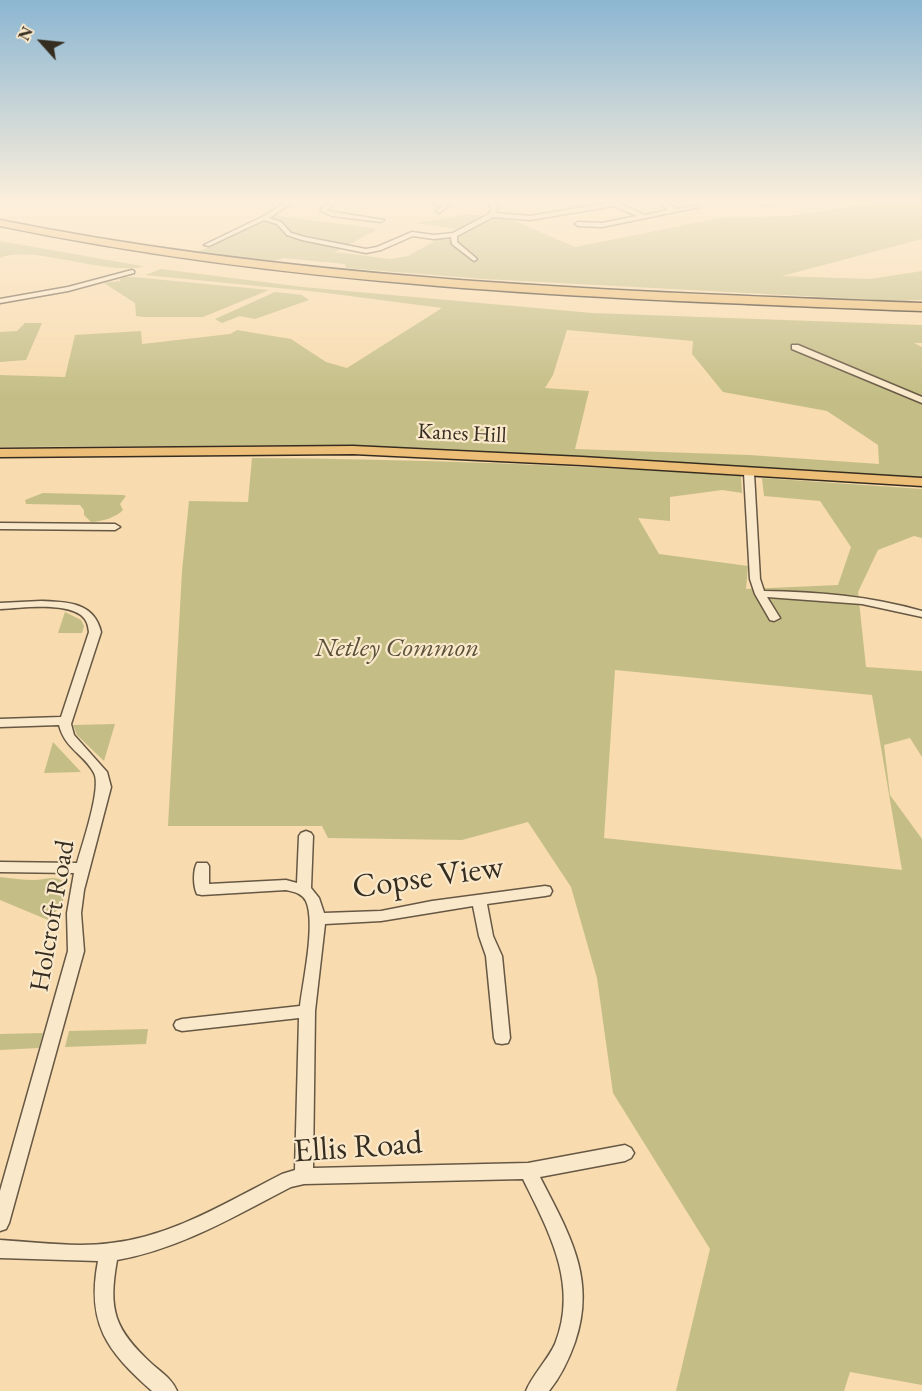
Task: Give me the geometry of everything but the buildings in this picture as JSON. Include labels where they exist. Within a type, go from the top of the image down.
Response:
[{"type":"highway","points":[[164,265],[171,266]]},
{"type":"highway","points":[[268,265],[527,288],[922,307]]},
{"type":"highway","points":[[215,272],[488,297],[622,305],[922,316]]},
{"type":"main road","name":"Kanes Hill","points":[[0,453],[353,450],[582,461],[922,482]]},
{"type":"street","points":[[0,301],[68,289],[132,272]]},
{"type":"street","points":[[795,347],[922,399]]},
{"type":"street","points":[[749,473],[755,579],[760,594],[774,618]]},
{"type":"street","points":[[0,526],[115,527]]},
{"type":"street","points":[[760,594],[819,595],[863,599],[922,614]]},
{"type":"street","points":[[0,606],[64,605],[86,613],[95,624],[95,632],[65,721],[0,723]]},
{"type":"street","name":"Holcroft Road","points":[[0,1223],[76,951],[74,913],[104,787],[101,772],[69,736],[65,721]]},
{"type":"street","points":[[304,890],[306,836]]},
{"type":"street","points":[[202,866],[202,890],[286,885],[304,890],[312,898],[318,920],[307,1011],[304,1176]]},
{"type":"street","points":[[0,867],[83,868]]},
{"type":"street","name":"Copse View","points":[[318,920],[381,916],[479,899],[545,891]]},
{"type":"street","points":[[479,899],[486,936],[494,956],[502,1038]]},
{"type":"street","points":[[182,1025],[307,1011]]},
{"type":"street","name":"Ellis Road","points":[[0,1249],[109,1252],[140,1246],[177,1235],[288,1180],[304,1176],[528,1171],[625,1153]]},
{"type":"street","points":[[528,1171],[566,1249],[575,1282],[576,1311],[569,1335],[557,1361],[536,1391]]},
{"type":"street","points":[[109,1252],[102,1279],[102,1301],[109,1329],[125,1354],[167,1391]]},
{"type":"green space","points":[[95,265],[143,267],[126,268]]},
{"type":"green space","points":[[345,265],[824,265],[782,276],[870,279],[922,271],[922,300],[878,300],[484,279],[346,268]]},
{"type":"green space","points":[[161,269],[303,287],[592,313],[922,325],[922,343],[914,343],[922,347],[922,480],[515,453],[341,445],[0,447],[0,375],[65,377],[75,335],[141,331],[142,344],[230,334],[237,330],[291,339],[326,362],[347,368],[442,308],[319,292],[145,275]],"holes":[[[567,330],[693,341],[692,354],[723,392],[827,411],[878,445],[879,464],[749,455],[575,449],[589,391],[545,388],[553,375]]]},
{"type":"green space","points":[[125,277],[269,290],[203,317],[144,317],[136,316],[135,303],[104,283],[120,281]]},
{"type":"green space","points":[[275,292],[302,295],[309,300],[255,319],[240,316],[222,323],[215,319]]},
{"type":"green space","points":[[25,323],[42,323],[26,360],[0,362],[0,332],[17,331]]},
{"type":"green space","name":"Netley Common","points":[[252,458],[496,463],[741,476],[742,493],[722,490],[670,497],[670,521],[638,518],[659,554],[748,566],[746,589],[838,585],[851,547],[820,501],[764,496],[762,478],[922,489],[922,538],[914,536],[878,550],[858,592],[866,667],[922,671],[922,757],[910,738],[884,745],[890,795],[922,839],[922,1385],[850,1372],[844,1391],[676,1391],[710,1249],[613,1093],[597,978],[571,887],[528,822],[462,840],[328,838],[322,826],[168,826],[182,571],[189,501],[248,502]],"holes":[[[615,670],[872,695],[902,870],[604,838]]]},
{"type":"green space","points":[[43,493],[126,496],[120,504],[123,510],[120,513],[108,519],[91,522],[84,515],[84,510],[80,505],[26,504],[25,500]]},
{"type":"green space","points":[[65,612],[81,620],[84,626],[82,633],[58,633]]},
{"type":"green space","points":[[115,724],[104,761],[77,735],[73,725]]},
{"type":"green space","points":[[53,742],[81,772],[44,773]]},
{"type":"green space","points":[[0,877],[62,880],[66,883],[62,905],[48,920],[0,900]]},
{"type":"green space","points":[[148,1029],[146,1044],[65,1047],[69,1031]]},
{"type":"green space","points":[[43,1033],[39,1048],[0,1050],[0,1034]]}]
